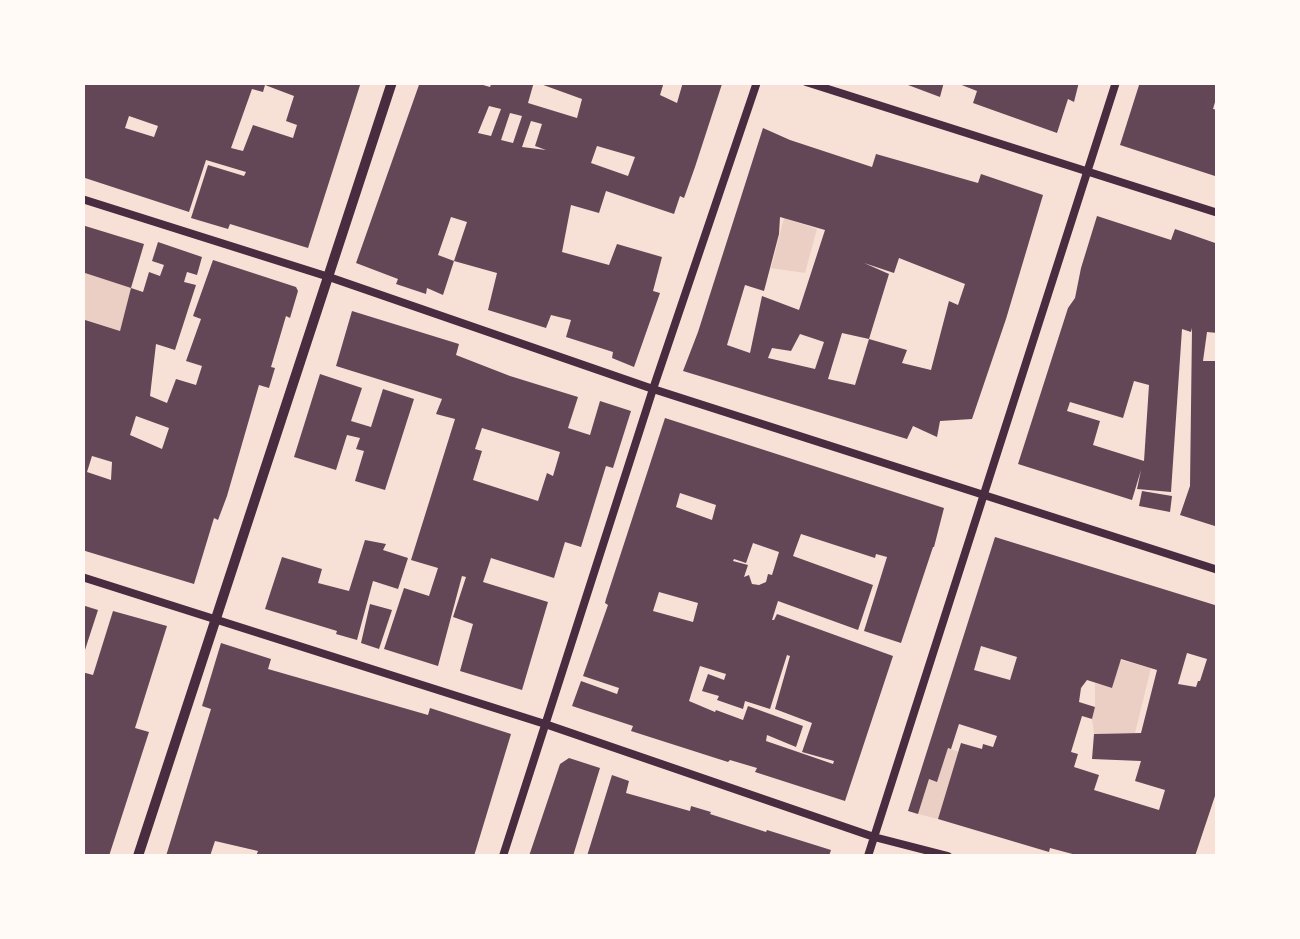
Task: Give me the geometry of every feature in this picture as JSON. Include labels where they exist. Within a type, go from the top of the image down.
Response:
[{"type":"main road","points":[[138,856],[392,82]]},
{"type":"street","points":[[503,856],[653,389],[757,82]]},
{"type":"street","points":[[806,82],[1218,213]]},
{"type":"street","points":[[868,856],[1116,82]]},
{"type":"street","points":[[82,200],[1218,570]]},
{"type":"street","points":[[82,576],[545,724],[874,836],[948,856]]},
{"type":"shaded area","points":[[784,218],[817,229],[805,273],[771,268]]},
{"type":"shaded area","points":[[83,272],[131,288],[120,331],[83,319]]},
{"type":"shaded area","points":[[1120,660],[1151,668],[1135,733],[1094,734],[1095,683],[1112,688]]},
{"type":"shaded area","points":[[948,748],[959,752],[938,819],[918,814],[929,779],[937,781]]},
{"type":"building","points":[[82,82],[361,82],[308,248],[230,224],[228,229],[191,218],[208,165],[244,176],[246,172],[206,160],[189,212],[82,177]],"holes":[[[265,85],[294,96],[286,121],[297,125],[293,138],[253,125],[243,151],[231,148],[252,89],[263,92]],[[129,116],[158,126],[154,137],[125,128]]]},
{"type":"building","points":[[420,82],[473,82],[490,87],[492,82],[534,82],[528,103],[577,118],[582,99],[535,82],[664,82],[660,95],[677,103],[683,82],[722,84],[684,198],[680,196],[674,214],[606,191],[599,213],[571,205],[562,252],[609,265],[617,244],[662,257],[653,291],[660,293],[634,367],[612,358],[613,352],[566,337],[571,320],[551,315],[546,328],[488,310],[497,273],[454,261],[443,295],[427,288],[426,294],[396,284],[398,279],[356,263]],"holes":[[[489,106],[501,109],[491,136],[478,133]],[[510,113],[522,116],[513,143],[501,140]],[[531,121],[542,124],[535,146],[546,150],[522,147]],[[597,146],[635,157],[628,176],[591,163]],[[451,217],[467,222],[454,261],[438,255]]]},
{"type":"building","points":[[900,82],[944,82],[940,97]]},
{"type":"building","points":[[954,82],[1079,82],[1074,102],[1068,99],[1057,133],[973,103],[977,91]]},
{"type":"building","points":[[1140,82],[1218,82],[1213,109],[1218,110],[1218,177],[1120,145]]},
{"type":"building","points":[[763,128],[872,167],[876,154],[978,183],[981,174],[1043,195],[972,419],[940,421],[937,437],[913,426],[907,439],[683,371]],"holes":[[[780,217],[825,230],[799,310],[762,296],[750,353],[727,345],[745,285],[764,291]],[[899,258],[965,284],[958,305],[949,301],[931,370],[902,363],[907,350],[869,339],[889,274],[864,263],[894,273]],[[842,333],[869,339],[855,385],[828,379]],[[800,334],[824,342],[815,369],[768,358],[772,348],[791,351]]]},
{"type":"building","points":[[1097,216],[1171,240],[1175,229],[1218,244],[1218,333],[1207,332],[1203,361],[1218,361],[1218,527],[1180,515],[1190,486],[1192,328],[1191,332],[1182,329],[1171,492],[1137,489],[1141,470],[1132,500],[1018,464],[1068,308],[1075,298]],"holes":[[[1134,381],[1149,385],[1144,461],[1093,445],[1100,421],[1067,411],[1070,402],[1123,418]]]},
{"type":"building","points":[[82,225],[144,244],[131,288],[82,272]]},
{"type":"building","points":[[158,242],[202,257],[197,275],[187,272],[184,282],[196,285],[175,350],[156,344],[150,396],[167,403],[176,379],[196,385],[202,366],[186,361],[201,319],[193,316],[213,260],[296,287],[298,291],[290,318],[286,316],[269,388],[259,385],[227,496],[218,520],[214,518],[194,584],[82,550],[82,319],[120,331],[131,288],[143,292],[149,272],[160,276],[164,265],[152,261]],"holes":[[[136,416],[169,428],[162,449],[130,435]],[[92,456],[112,462],[111,480],[87,472]]]},
{"type":"building","points":[[352,311],[459,344],[456,355],[578,397],[568,428],[590,435],[600,401],[631,411],[613,468],[606,466],[581,547],[565,542],[554,578],[491,558],[483,582],[548,602],[522,690],[460,671],[473,624],[453,617],[466,577],[462,576],[438,666],[384,649],[404,588],[429,596],[438,568],[411,560],[455,419],[436,414],[442,399],[336,366]],"holes":[[[482,428],[560,452],[553,476],[547,473],[538,501],[473,480],[482,451],[475,449]]]},
{"type":"building","points":[[320,374],[362,388],[351,421],[371,427],[383,389],[414,399],[385,490],[355,481],[364,451],[356,449],[360,438],[347,435],[336,470],[294,457]]},
{"type":"building","points":[[665,418],[944,508],[901,643],[864,631],[887,557],[876,554],[875,558],[801,534],[793,556],[873,585],[858,630],[778,601],[772,620],[777,614],[893,656],[845,801],[755,772],[757,768],[631,731],[633,726],[572,706],[581,681],[617,694],[619,688],[583,676]],"holes":[[[680,493],[716,505],[712,520],[676,507]],[[753,543],[779,552],[772,575],[768,574],[766,582],[759,585],[752,584],[749,575],[744,577],[748,565],[733,561],[746,563]],[[659,592],[698,603],[693,622],[653,611]],[[787,655],[790,656],[775,709],[812,723],[802,752],[834,761],[833,764],[766,741],[767,735],[796,747],[803,726],[748,706],[743,720],[689,701],[700,666],[726,674],[724,680],[708,674],[702,691],[743,709],[745,701],[770,709]]]},
{"type":"building","points":[[1142,491],[1172,496],[1170,512],[1139,506]]},
{"type":"building","points":[[995,537],[1218,606],[1218,787],[1195,856],[1080,856],[1050,848],[1049,852],[938,819],[961,743],[982,749],[983,744],[993,747],[997,736],[959,724],[937,782],[929,779],[918,814],[908,811]],"holes":[[[981,646],[1017,657],[1010,680],[974,670]],[[1187,653],[1207,659],[1196,687],[1178,684]],[[1121,659],[1157,670],[1141,733],[1094,734],[1092,759],[1141,761],[1135,781],[1165,790],[1159,810],[1094,790],[1099,775],[1074,767],[1078,754],[1071,752],[1082,716],[1092,719],[1095,707],[1079,702],[1081,688],[1087,680],[1112,688]]]},
{"type":"building","points":[[365,540],[386,544],[383,550],[408,558],[398,589],[373,581],[357,640],[265,609],[282,557],[322,569],[318,583],[349,591]]},
{"type":"building","points":[[370,604],[392,610],[379,649],[361,643]]},
{"type":"building","points":[[82,605],[98,610],[83,656],[82,656]]},
{"type":"building","points":[[113,611],[167,626],[135,728],[149,732],[109,856],[82,856],[82,672],[93,675]]},
{"type":"building","points":[[221,643],[271,659],[268,669],[428,715],[430,708],[511,734],[474,856],[256,856],[258,851],[215,841],[210,856],[166,856],[211,709],[202,706]]},
{"type":"building","points":[[569,758],[600,768],[573,856],[529,856],[560,764]]},
{"type":"building","points":[[612,775],[629,781],[626,793],[690,811],[691,806],[711,812],[831,850],[829,856],[587,856]]}]
